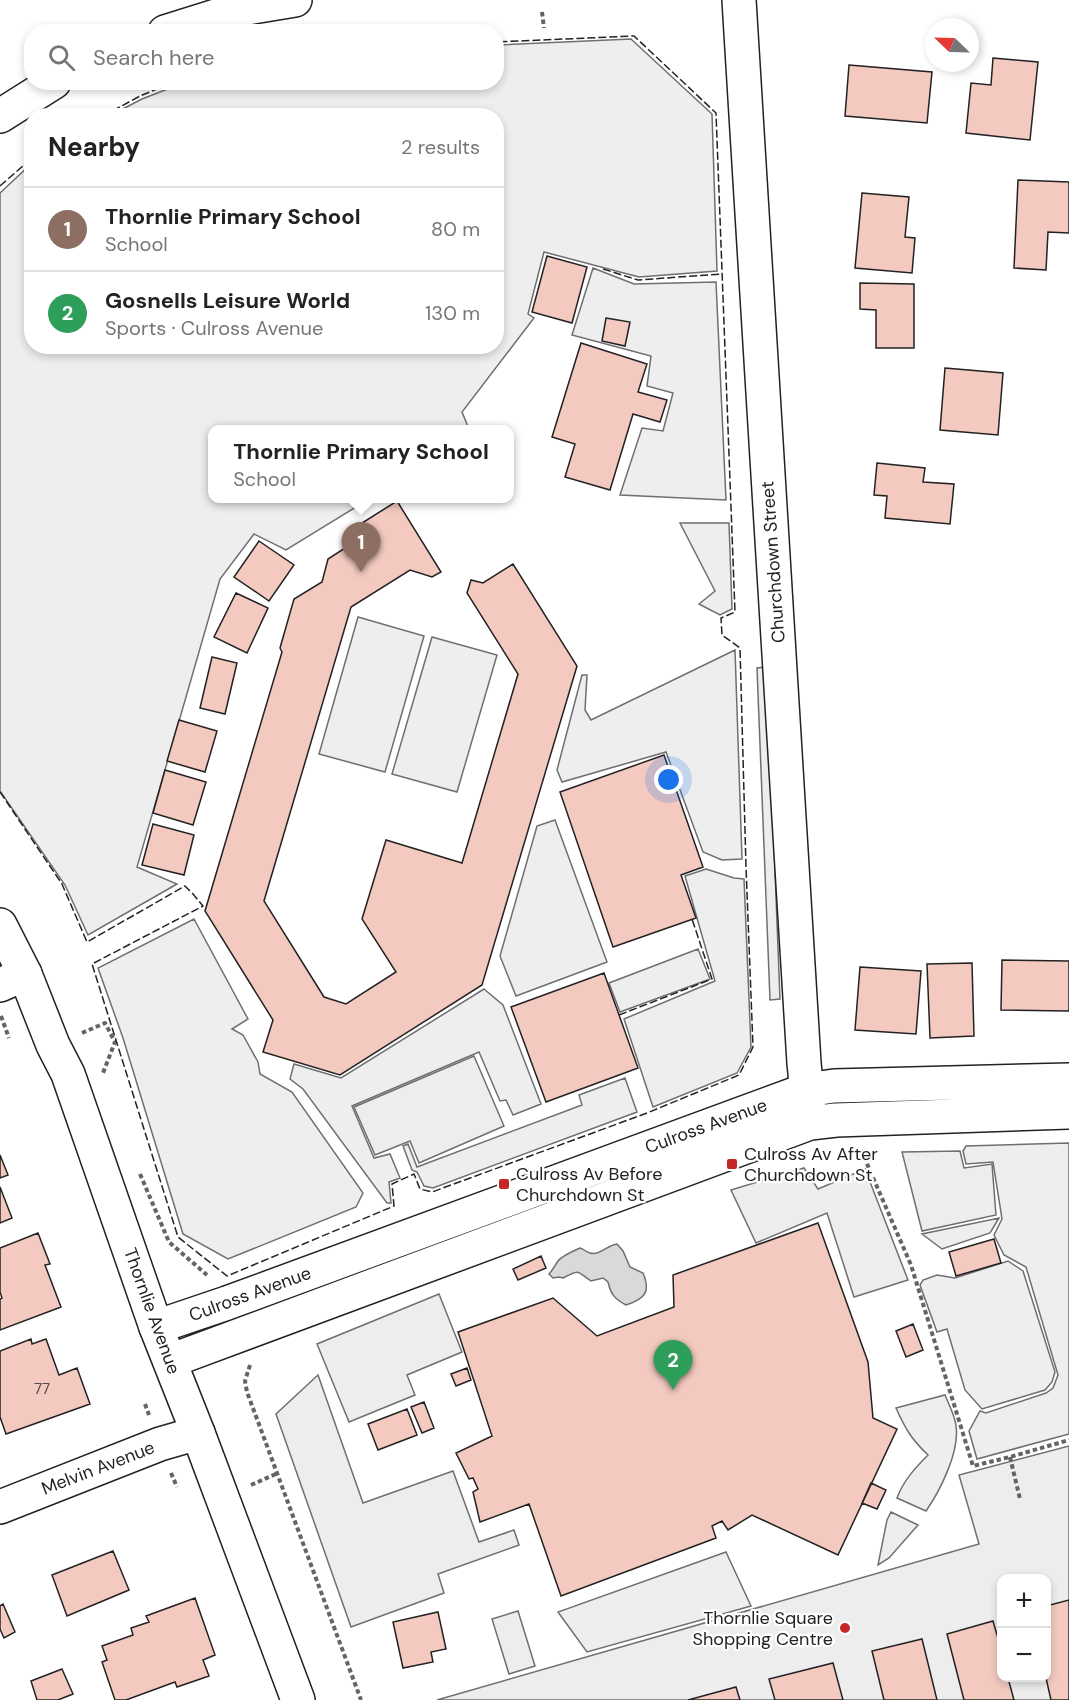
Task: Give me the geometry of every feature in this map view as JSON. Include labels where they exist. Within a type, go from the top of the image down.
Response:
[{"type":"street","points":[[190,24],[235,10],[295,0]]},
{"type":"street","name":"Churchdown Street","points":[[739,0],[806,1090],[810,1123]]},
{"type":"street","points":[[0,116],[41,90]]},
{"type":"street","name":"Thornlie Avenue","points":[[0,925],[12,979],[53,1045],[68,1074],[156,1327],[298,1700]]},
{"type":"street","name":"Culross Avenue","points":[[156,1327],[806,1090],[834,1086],[1069,1080]]},
{"type":"street","name":"Culross Avenue","points":[[170,1361],[810,1123],[836,1120],[1069,1112]]},
{"type":"street","name":"Melvin Avenue","points":[[0,1507],[160,1444],[198,1433]]},
{"type":"path","points":[[542,12],[544,28]]},
{"type":"path","points":[[0,1013],[9,1038]]},
{"type":"path","points":[[100,1080],[115,1042],[105,1023]]},
{"type":"path","points":[[860,1147],[911,1265],[973,1466],[1069,1440]]},
{"type":"path","points":[[137,1167],[169,1242],[210,1277]]},
{"type":"path","points":[[252,1355],[245,1380],[247,1392],[361,1700]]},
{"type":"path","points":[[1010,1457],[1020,1499]]},
{"type":"shaded area","points":[[631,39],[712,114],[717,271],[639,277],[544,252],[528,314],[534,318],[462,412],[467,425],[208,425],[208,503],[362,503],[286,550],[254,534],[220,579],[137,867],[177,884],[88,935],[65,885],[0,791],[0,193],[24,171],[24,354],[504,354],[504,108],[125,108],[165,90],[504,90],[504,45]]},
{"type":"shaded area","points":[[593,268],[634,284],[716,282],[726,500],[620,495],[642,428],[663,431],[673,393],[647,386],[651,356],[572,335]]},
{"type":"shaded area","points":[[680,523],[729,523],[732,609],[720,615],[699,604],[715,591]]},
{"type":"shaded area","points":[[358,617],[424,636],[385,772],[319,754]]},
{"type":"shaded area","points":[[432,637],[497,655],[457,792],[392,774]]},
{"type":"shaded area","points":[[735,650],[742,859],[722,860],[703,852],[666,752],[562,782],[557,770],[582,675],[587,675],[585,710],[591,720]]},
{"type":"shaded area","points":[[767,667],[780,999],[770,1000],[757,668]]},
{"type":"shaded area","points":[[555,820],[607,962],[516,996],[500,956],[537,826]]},
{"type":"shaded area","points":[[706,869],[744,879],[751,1047],[737,1073],[653,1107],[624,1019],[715,981],[685,876]]},
{"type":"shaded area","points":[[194,919],[248,1019],[232,1029],[243,1035],[258,1062],[260,1074],[292,1092],[363,1193],[356,1207],[228,1259],[183,1234],[123,1038],[98,968]]},
{"type":"shaded area","points":[[698,949],[710,979],[620,1012],[609,983]]},
{"type":"shaded area","points":[[484,989],[503,1005],[541,1104],[513,1115],[506,1100],[500,1101],[479,1052],[352,1106],[374,1158],[390,1154],[400,1178],[389,1182],[391,1203],[387,1203],[303,1089],[290,1079],[294,1064],[341,1078]]},
{"type":"shaded area","points":[[474,1056],[504,1126],[419,1163],[410,1141],[375,1155],[354,1107]]},
{"type":"shaded area","points":[[625,1078],[637,1112],[433,1188],[424,1186],[417,1172],[412,1170],[403,1146],[408,1144],[417,1167],[582,1105],[579,1095]]},
{"type":"shaded area","points":[[1069,1143],[1069,1434],[977,1459],[969,1431],[980,1411],[986,1413],[1046,1393],[1053,1388],[1058,1375],[1026,1267],[1004,1255],[994,1235],[1002,1219],[993,1162],[966,1164],[963,1151],[966,1146]]},
{"type":"shaded area","points":[[960,1151],[964,1168],[992,1164],[996,1215],[922,1231],[902,1152]]},
{"type":"shaded area","points":[[804,1168],[818,1189],[865,1169],[908,1280],[854,1297],[827,1213],[756,1243],[731,1190]]},
{"type":"shaded area","points":[[999,1218],[990,1233],[942,1249],[922,1234]]},
{"type":"shaded area","points":[[617,1244],[630,1267],[643,1273],[645,1280],[645,1294],[633,1303],[626,1305],[616,1299],[608,1282],[603,1278],[591,1281],[578,1272],[563,1278],[553,1278],[549,1274],[560,1259],[577,1249],[580,1248],[593,1254]]},
{"type":"shaded area","points":[[1008,1261],[1023,1271],[1055,1372],[1052,1382],[1045,1390],[982,1409],[965,1390],[947,1329],[937,1332],[920,1285],[923,1280],[937,1275],[955,1278]]},
{"type":"shaded area","points":[[439,1294],[462,1352],[407,1375],[415,1395],[349,1422],[317,1344]]},
{"type":"shaded area","points":[[318,1375],[363,1503],[453,1471],[479,1542],[514,1530],[519,1545],[438,1574],[444,1593],[351,1627],[276,1414]]},
{"type":"shaded area","points":[[945,1395],[955,1422],[955,1447],[943,1482],[926,1511],[897,1498],[906,1480],[928,1455],[909,1433],[896,1408]]},
{"type":"shaded area","name":"Thornlie Square Shopping Centre","points":[[1069,1446],[1069,1700],[437,1700],[979,1544],[959,1475]]},
{"type":"shaded area","points":[[891,1512],[918,1525],[889,1558],[878,1565],[887,1520]]},
{"type":"shaded area","points":[[726,1552],[751,1606],[587,1652],[558,1612]]},
{"type":"shaded area","points":[[518,1611],[535,1666],[509,1674],[492,1619]]},
{"type":"building","points":[[993,58],[1038,62],[1030,140],[966,133],[971,83],[991,85]]},
{"type":"building","points":[[849,65],[932,72],[927,123],[845,116]]},
{"type":"building","points":[[1018,180],[1069,182],[1069,233],[1048,232],[1046,270],[1014,268]]},
{"type":"building","points":[[862,193],[909,197],[905,237],[915,238],[912,273],[855,268]]},
{"type":"building","points":[[547,256],[587,267],[572,323],[532,312]]},
{"type":"building","points":[[860,283],[914,284],[914,348],[876,348],[876,310],[860,309]]},
{"type":"building","points":[[606,318],[630,322],[625,346],[602,341]]},
{"type":"building","points":[[581,343],[647,364],[638,392],[667,400],[660,422],[633,414],[610,490],[565,477],[575,444],[552,437]]},
{"type":"building","points":[[945,368],[1003,373],[998,435],[940,430]]},
{"type":"building","points":[[877,463],[925,468],[923,482],[954,484],[950,524],[885,518],[887,496],[874,495]]},
{"type":"building","points":[[394,503],[398,503],[441,572],[432,577],[410,570],[351,607],[264,901],[324,997],[346,1004],[396,972],[362,919],[386,840],[462,863],[518,674],[467,593],[471,580],[483,583],[513,564],[577,666],[482,985],[340,1075],[263,1052],[273,1020],[205,911],[282,652],[280,648],[294,599],[322,582],[328,559],[356,541],[362,523]]},
{"type":"building","points":[[259,541],[294,565],[269,601],[234,577]]},
{"type":"building","points":[[236,593],[268,608],[247,653],[214,637]]},
{"type":"building","points":[[212,657],[237,663],[225,714],[200,708]]},
{"type":"building","points":[[179,720],[217,731],[205,772],[167,761]]},
{"type":"building","points":[[664,755],[703,867],[681,875],[696,918],[613,947],[560,792]]},
{"type":"building","points":[[165,770],[206,782],[193,825],[153,813]]},
{"type":"building","points":[[153,824],[194,835],[184,875],[142,865]]},
{"type":"building","points":[[1002,960],[1069,961],[1069,1011],[1001,1010]]},
{"type":"building","points":[[972,963],[974,1036],[930,1038],[927,964]]},
{"type":"building","points":[[860,967],[921,971],[916,1034],[855,1030]]},
{"type":"building","points":[[604,973],[638,1068],[546,1102],[511,1007]]},
{"type":"building","points":[[0,1155],[8,1175],[0,1178]]},
{"type":"building","points":[[0,1187],[12,1218],[0,1223]]},
{"type":"building","points":[[818,1223],[868,1362],[873,1418],[897,1429],[838,1555],[752,1515],[728,1530],[722,1521],[712,1526],[716,1538],[561,1596],[529,1504],[480,1522],[473,1492],[478,1489],[473,1478],[469,1479],[456,1453],[492,1436],[458,1332],[553,1298],[597,1336],[674,1307],[673,1275]]},
{"type":"building","points":[[38,1233],[50,1264],[45,1265],[61,1307],[0,1330],[0,1299],[2,1298],[0,1248]]},
{"type":"building","points":[[994,1239],[1001,1263],[956,1276],[949,1252]]},
{"type":"building","points":[[541,1256],[546,1268],[518,1280],[513,1269]]},
{"type":"building","points":[[913,1324],[923,1350],[906,1357],[896,1331]]},
{"type":"building","points":[[31,1339],[32,1344],[46,1339],[59,1375],[77,1368],[90,1404],[6,1434],[0,1417],[0,1351]]},
{"type":"building","points":[[467,1368],[471,1380],[456,1386],[451,1374]]},
{"type":"building","points":[[424,1402],[434,1428],[422,1433],[411,1407]]},
{"type":"building","points":[[407,1409],[417,1435],[378,1450],[368,1424]]},
{"type":"building","points":[[871,1483],[886,1490],[877,1509],[862,1503]]},
{"type":"building","points":[[113,1551],[129,1590],[67,1616],[52,1575]]},
{"type":"building","points":[[195,1598],[215,1655],[203,1660],[209,1676],[177,1687],[175,1682],[126,1700],[115,1700],[102,1662],[107,1660],[102,1646],[133,1635],[131,1628],[149,1622],[146,1616]]},
{"type":"building","points":[[1069,1600],[1069,1700],[1051,1700],[1047,1682],[1051,1682],[1051,1605]]},
{"type":"building","points":[[3,1604],[15,1632],[4,1638],[0,1629],[0,1606]]},
{"type":"building","points":[[438,1612],[446,1649],[431,1652],[433,1662],[403,1668],[393,1622]]},
{"type":"building","points":[[993,1621],[997,1635],[997,1682],[1009,1682],[1014,1700],[964,1700],[947,1634]]},
{"type":"building","points":[[922,1639],[937,1700],[884,1700],[872,1651]]},
{"type":"building","points":[[833,1663],[843,1700],[775,1700],[769,1679]]},
{"type":"building","points":[[62,1669],[73,1694],[58,1700],[37,1700],[31,1681]]},
{"type":"building","points":[[736,1687],[740,1700],[688,1700]]},
{"type":"fence","points":[[0,792],[62,884],[87,942],[185,886],[203,906],[92,964],[178,1237],[227,1276],[394,1206],[392,1184],[414,1174],[420,1189],[432,1192],[647,1113],[739,1075],[753,1047],[740,648],[722,635],[721,618],[735,612],[716,113],[634,36],[504,42]]},
{"type":"fence","points":[[118,108],[155,90]]},
{"type":"fence","points":[[0,186],[24,165]]},
{"type":"fence","points":[[603,269],[638,280],[721,274]]},
{"type":"fence","points":[[619,1015],[712,979],[692,919]]},
{"type":"place","name":"Thornlie Primary School","points":[[361,572]]},
{"type":"place","name":"Culross Av After Churchdown St","points":[[732,1164]]},
{"type":"place","name":"Culross Av Before Churchdown St","points":[[504,1184]]},
{"type":"place","name":"Gosnells Leisure World","points":[[673,1390]]},
{"type":"place","name":"Thornlie Square Shopping Centre","points":[[845,1628]]}]
